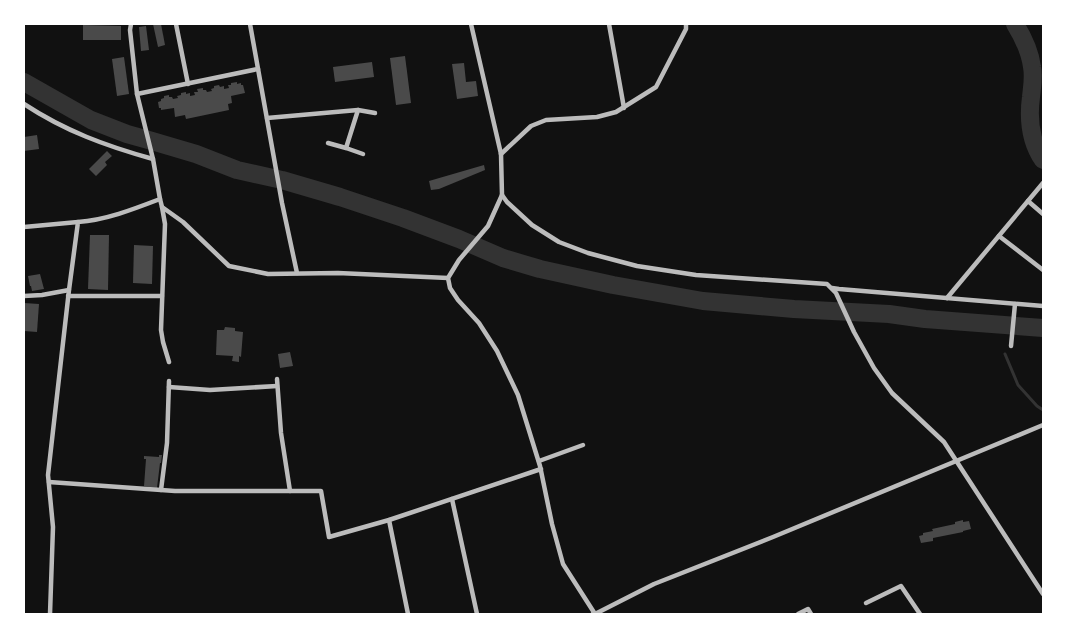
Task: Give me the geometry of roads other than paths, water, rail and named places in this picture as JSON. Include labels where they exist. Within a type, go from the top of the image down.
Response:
[{"type":"street","points":[[131,24],[136,94],[153,157],[165,224],[162,336],[169,362]]},
{"type":"street","points":[[176,24],[188,84]]},
{"type":"street","points":[[250,24],[281,201],[297,273]]},
{"type":"street","points":[[471,24],[501,154],[502,195],[488,226],[459,260],[448,278],[450,288],[479,323],[497,351],[518,395],[539,461],[552,524],[563,564],[595,614],[654,584],[773,537],[1043,425]]},
{"type":"street","points":[[609,24],[624,108]]},
{"type":"street","points":[[501,154],[531,126],[546,120],[597,117],[616,112],[656,87],[686,28],[686,24]]},
{"type":"street","points":[[136,94],[258,70]]},
{"type":"street","points":[[24,104],[42,116],[90,139],[153,157]]},
{"type":"street","points":[[267,118],[358,110],[375,113]]},
{"type":"street","points":[[346,148],[358,110]]},
{"type":"street","points":[[328,143],[363,154]]},
{"type":"street","points":[[947,298],[1043,183]]},
{"type":"street","points":[[502,195],[526,220],[559,242],[588,253],[638,266],[696,275],[827,284],[839,289],[1043,306]]},
{"type":"street","points":[[24,227],[87,222],[127,212],[160,199]]},
{"type":"street","points":[[1028,201],[1043,214]]},
{"type":"street","points":[[162,207],[184,222],[229,266],[268,274],[297,273],[448,278]]},
{"type":"street","points":[[50,614],[53,527],[48,475],[68,293],[78,222]]},
{"type":"street","points":[[999,236],[1043,270]]},
{"type":"street","points":[[831,287],[836,293],[854,332],[874,368],[892,393],[944,442],[1043,594]]},
{"type":"street","points":[[24,296],[68,293],[162,296]]},
{"type":"street","points":[[1011,346],[1015,305]]},
{"type":"street","points":[[277,378],[281,433],[290,492]]},
{"type":"street","points":[[161,490],[167,443],[169,381]]},
{"type":"street","points":[[169,387],[210,390],[277,386]]},
{"type":"street","points":[[539,461],[583,445]]},
{"type":"street","points":[[48,482],[161,490],[322,491],[329,537],[389,520],[541,469]]},
{"type":"street","points":[[452,499],[477,614]]},
{"type":"street","points":[[389,520],[408,614]]},
{"type":"street","points":[[866,603],[901,586],[920,614]]},
{"type":"street","points":[[798,614],[808,609],[811,614]]},
{"type":"waterway","points":[[1015,24],[1030,55],[1033,74],[1030,106],[1031,130],[1035,145],[1043,160]]},
{"type":"waterway","points":[[24,82],[91,120],[127,134],[196,154],[237,170],[282,180],[340,197],[403,218],[503,258],[540,269],[613,285],[703,301],[794,309],[889,314],[925,319],[1043,328]]},
{"type":"waterway","points":[[1005,354],[1018,385],[1043,410]]}]
